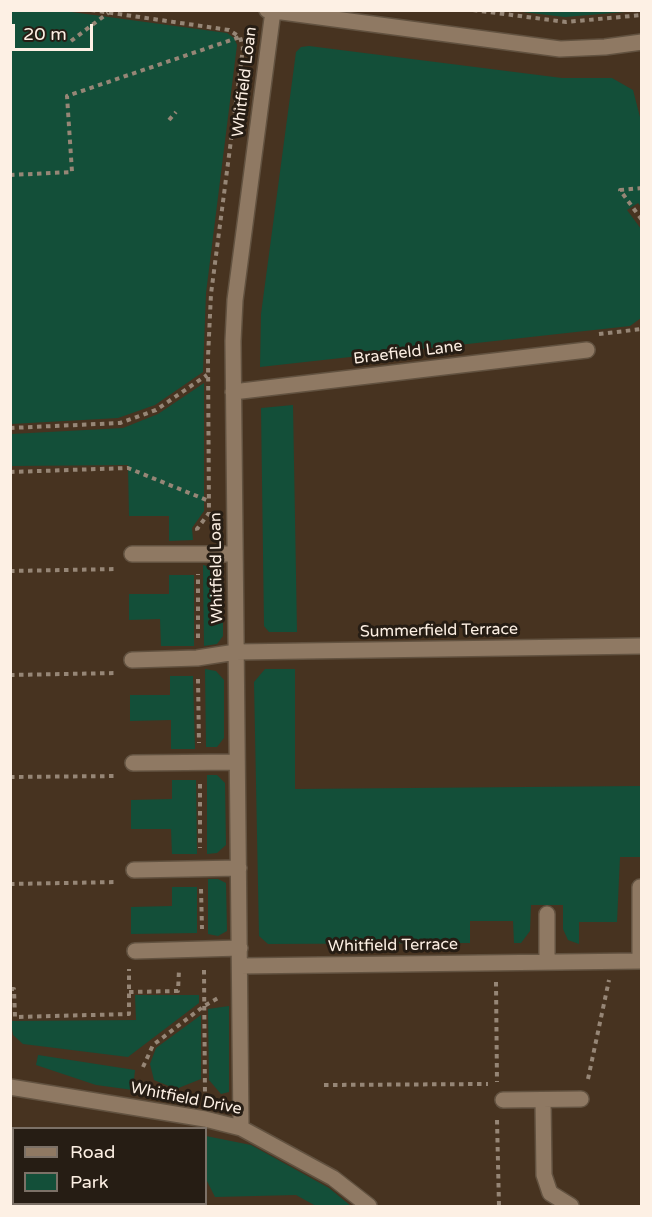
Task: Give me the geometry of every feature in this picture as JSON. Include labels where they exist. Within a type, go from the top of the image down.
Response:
[{"type":"street","points":[[267,10],[560,49],[642,42]]},
{"type":"street","name":"Whitfield Loan","points":[[242,1128],[233,392],[235,300],[273,11]]},
{"type":"street","name":"Braefield Lane","points":[[233,392],[587,350]]},
{"type":"street","points":[[132,554],[235,554]]},
{"type":"street","name":"Summerfield Terrace","points":[[132,660],[198,658],[236,652],[642,646]]},
{"type":"street","points":[[133,763],[237,762]]},
{"type":"street","points":[[135,870],[239,868]]},
{"type":"street","name":"Whitfield Terrace","points":[[240,966],[640,962],[640,887],[642,887]]},
{"type":"street","points":[[547,914],[547,962]]},
{"type":"street","points":[[135,951],[240,948]]},
{"type":"street","name":"Whitfield Drive","points":[[10,1087],[205,1119],[242,1128],[333,1178],[369,1206]]},
{"type":"street","points":[[503,1100],[581,1099]]},
{"type":"street","points":[[543,1100],[544,1175],[550,1193],[571,1206]]},
{"type":"path","points":[[91,10],[229,30],[240,37],[243,48],[211,294],[208,375],[209,513],[198,529],[200,869],[204,969],[205,1119]]},
{"type":"path","points":[[473,10],[566,22],[642,15]]},
{"type":"path","points":[[71,41],[108,13]]},
{"type":"path","points":[[10,175],[72,172],[68,96],[240,37]]},
{"type":"path","points":[[169,120],[176,112]]},
{"type":"path","points":[[642,188],[620,190],[642,219]]},
{"type":"path","points":[[597,334],[642,329]]},
{"type":"path","points":[[10,428],[120,423],[156,411],[208,375]]},
{"type":"path","points":[[10,471],[128,468],[209,501]]},
{"type":"path","points":[[10,571],[131,569],[132,554]]},
{"type":"path","points":[[10,675],[132,673],[132,660]]},
{"type":"path","points":[[10,777],[133,776],[133,763]]},
{"type":"path","points":[[10,884],[135,882],[135,870]]},
{"type":"path","points":[[10,989],[14,989],[15,1017],[129,1014],[129,951],[135,951]]},
{"type":"path","points":[[581,1099],[587,1084],[613,962]]},
{"type":"path","points":[[129,992],[178,991],[178,970],[186,969]]},
{"type":"path","points":[[195,969],[204,969]]},
{"type":"path","points":[[142,1067],[153,1045],[204,1006],[224,995],[241,994]]},
{"type":"path","points":[[324,1085],[497,1084]]},
{"type":"green space","points":[[11,10],[64,11],[227,33],[234,38],[237,45],[206,293],[203,372],[155,405],[118,418],[11,424]]},
{"type":"green space","points":[[637,10],[565,17],[514,11]]},
{"type":"green space","points":[[309,46],[562,78],[612,78],[633,90],[641,121],[642,208],[638,203],[627,210],[641,229],[641,318],[630,326],[260,367],[261,314],[296,52],[301,47]]},
{"type":"green space","points":[[204,383],[204,511],[192,528],[193,540],[169,541],[169,516],[129,516],[128,465],[11,466],[11,434],[123,428],[158,414]]},
{"type":"green space","points":[[293,405],[297,632],[269,632],[264,626],[261,408]]},
{"type":"green space","points":[[203,565],[214,568],[223,577],[223,636],[217,644],[204,646]]},
{"type":"green space","points":[[169,575],[194,575],[194,646],[161,646],[160,619],[129,620],[129,594],[169,594]]},
{"type":"green space","points":[[205,669],[216,671],[224,680],[224,738],[217,747],[206,747]]},
{"type":"green space","points":[[265,669],[295,669],[295,789],[641,786],[641,857],[620,857],[617,922],[579,922],[579,944],[568,940],[563,929],[563,905],[531,905],[530,931],[521,943],[514,943],[513,921],[470,921],[470,943],[268,944],[259,936],[254,682]]},
{"type":"green space","points":[[170,676],[193,676],[195,749],[171,749],[171,720],[130,721],[130,695],[170,695]]},
{"type":"green space","points":[[207,775],[217,775],[225,783],[226,845],[217,853],[207,854]]},
{"type":"green space","points":[[172,780],[196,780],[197,854],[172,854],[171,829],[131,829],[131,800],[172,799]]},
{"type":"green space","points":[[208,879],[218,879],[226,883],[227,931],[218,936],[208,934]]},
{"type":"green space","points":[[172,887],[197,887],[197,933],[131,934],[131,907],[172,906]]},
{"type":"green space","points":[[135,995],[199,995],[199,1003],[128,1057],[23,1044],[13,1035],[11,1021],[136,1020]]},
{"type":"green space","points":[[229,1006],[229,1092],[221,1094],[209,1080],[208,1009]]},
{"type":"green space","points":[[201,1015],[201,1079],[176,1089],[154,1080],[150,1064],[156,1048]]},
{"type":"green space","points":[[38,1055],[135,1070],[133,1090],[96,1085],[36,1065]]},
{"type":"green space","points":[[207,1136],[251,1145],[329,1188],[351,1206],[316,1206],[296,1195],[215,1197],[207,1181]]}]
